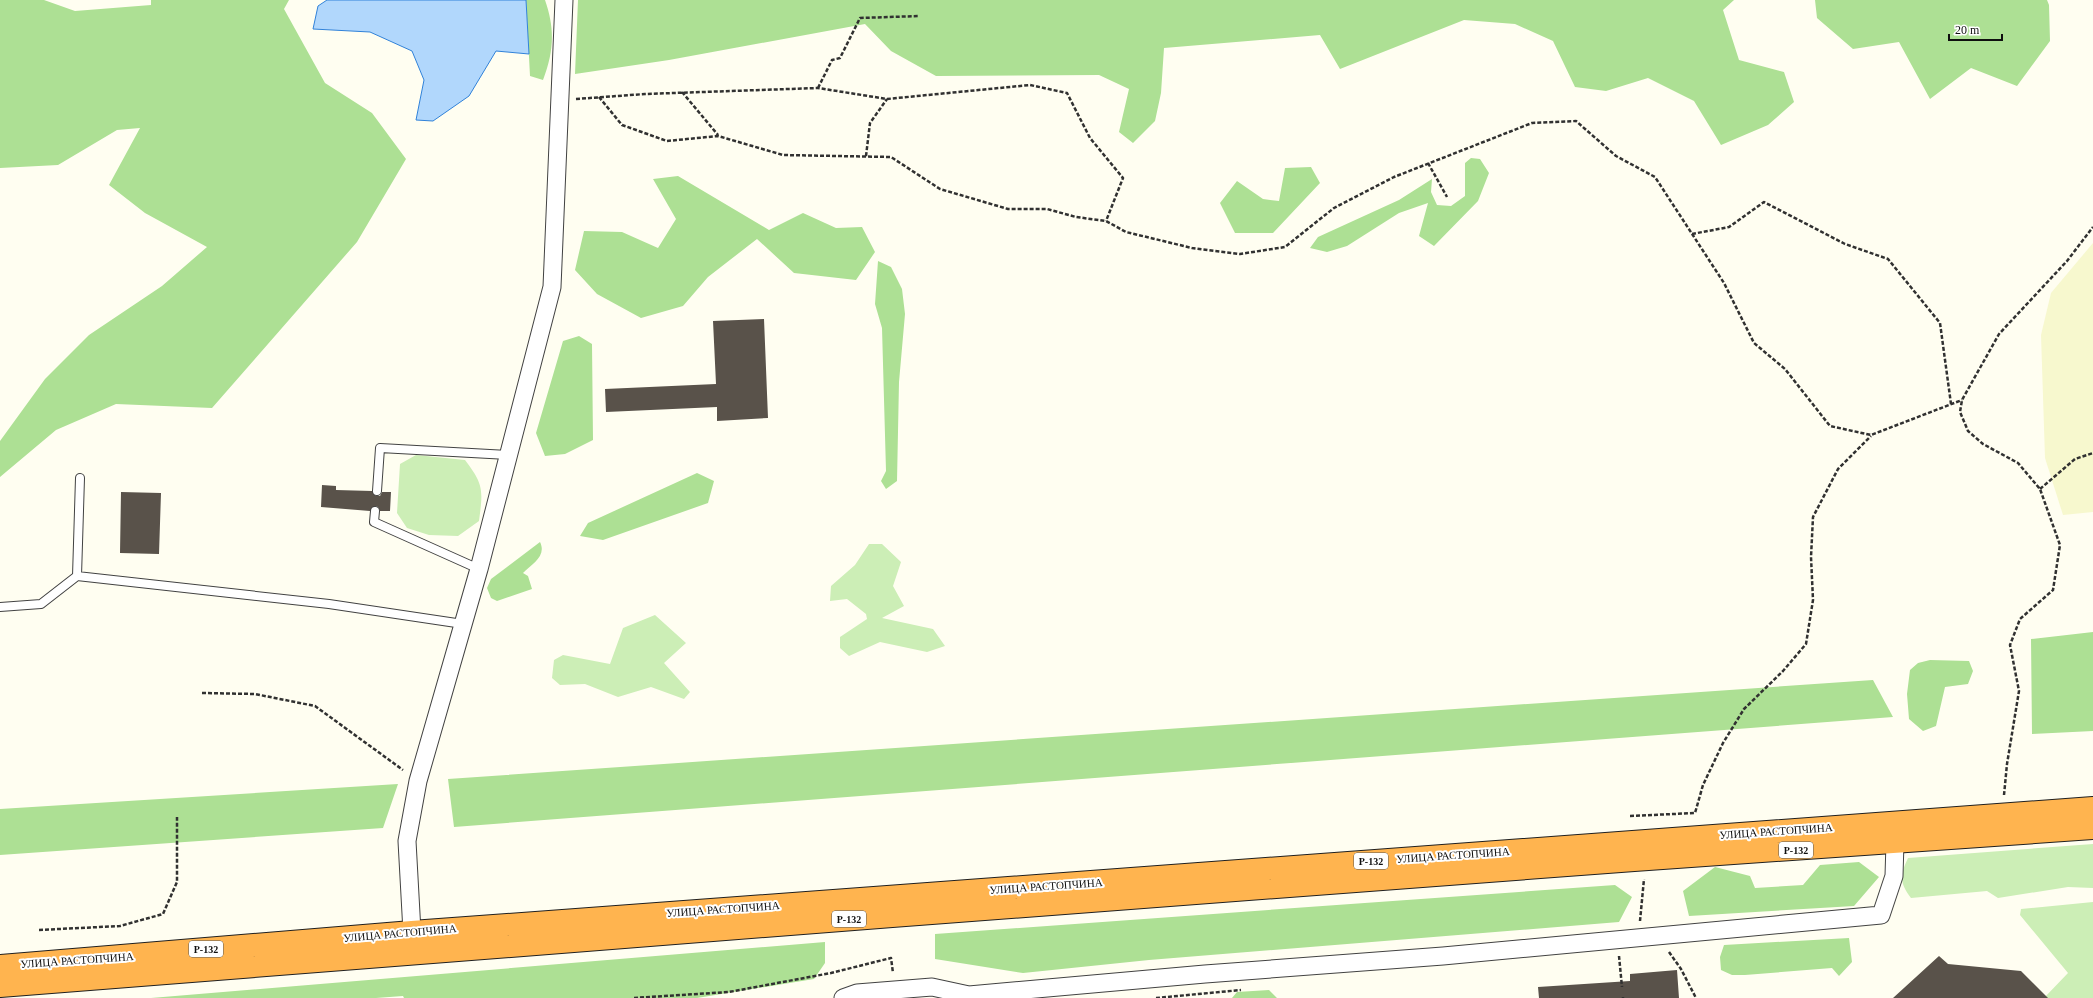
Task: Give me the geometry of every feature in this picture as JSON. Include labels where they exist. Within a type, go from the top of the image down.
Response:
[{"type":"highway","name":"УЛИЦА РАСТОПЧИНА","points":[[0,966],[412,932],[2093,808]]},
{"type":"highway","name":"УЛИЦА РАСТОПЧИНА","points":[[0,986],[852,919],[2093,828]]},
{"type":"street","points":[[412,932],[407,841],[418,781],[479,569],[552,287],[564,0]]},
{"type":"street","points":[[843,998],[857,993],[932,987],[969,995],[1204,974],[1443,956],[1881,915],[1894,876],[1895,842]]},
{"type":"lane","points":[[377,492],[380,448],[508,455]]},
{"type":"lane","points":[[77,576],[80,478]]},
{"type":"lane","points":[[375,511],[374,522],[479,569]]},
{"type":"lane","points":[[0,607],[41,604],[77,576],[329,604],[463,624]]},
{"type":"path","points":[[818,88],[832,60],[840,58],[860,18],[919,16]]},
{"type":"path","points":[[560,100],[682,92],[818,88],[887,99],[1030,85],[1067,93],[1090,138],[1124,178],[1106,221]]},
{"type":"path","points":[[682,92],[718,136]]},
{"type":"path","points":[[599,97],[622,125],[667,141],[718,136],[783,154],[891,157],[940,189],[1008,209],[1047,209],[1076,217],[1106,221],[1126,232],[1192,248],[1240,254],[1285,247],[1334,208],[1394,177],[1428,163],[1532,123],[1576,120],[1616,156],[1655,177],[1724,283],[1754,344],[1785,369],[1830,426],[1872,436]]},
{"type":"path","points":[[866,156],[870,123],[887,99]]},
{"type":"path","points":[[1428,163],[1447,197]]},
{"type":"path","points":[[1692,234],[1729,227],[1764,202],[1844,244],[1888,258],[1940,323],[1951,404]]},
{"type":"path","points":[[2003,814],[2007,764],[2019,691],[2010,645],[2020,619],[2053,590],[2060,545],[2040,488],[2018,463],[1983,444],[1968,431],[1960,412],[1962,400],[1999,334],[2067,261],[2093,227]]},
{"type":"path","points":[[1630,816],[1695,813],[1703,785],[1723,743],[1744,709],[1783,671],[1806,644],[1814,600],[1811,557],[1813,517],[1838,469],[1872,436],[1962,400]]},
{"type":"path","points":[[2040,488],[2075,459],[2093,453]]},
{"type":"path","points":[[202,693],[255,694],[315,706],[418,781]]},
{"type":"path","points":[[39,930],[120,926],[163,914],[177,882],[177,817]]},
{"type":"path","points":[[1636,937],[1640,922],[1644,878],[1651,876]]},
{"type":"path","points":[[1657,935],[1681,969],[1696,998]]},
{"type":"path","points":[[1618,939],[1622,987]]},
{"type":"path","points":[[634,998],[729,992],[831,972],[891,958]]},
{"type":"green space","points":[[0,0],[44,0],[75,11],[151,5],[151,0],[289,0],[284,9],[325,83],[372,113],[406,159],[357,242],[212,408],[116,404],[56,430],[0,477],[0,441],[45,379],[89,335],[162,286],[207,247],[145,213],[109,185],[140,128],[117,130],[58,165],[0,168]]},
{"type":"green space","points":[[526,0],[545,0],[548,11],[552,30],[552,40],[547,69],[543,80],[530,76]]},
{"type":"green space","points":[[578,0],[1734,0],[1723,10],[1739,60],[1784,72],[1794,102],[1768,125],[1721,145],[1694,101],[1648,78],[1606,91],[1575,87],[1553,41],[1515,24],[1464,20],[1340,69],[1320,35],[1164,48],[1161,93],[1155,121],[1133,143],[1119,132],[1129,89],[1099,75],[936,76],[891,51],[865,24],[669,60],[575,74]]},
{"type":"green space","points":[[1815,0],[2047,0],[2049,5],[2050,41],[2017,86],[1971,68],[1930,99],[1899,42],[1853,49],[1817,18]]},
{"type":"green space","points":[[1471,158],[1480,159],[1489,173],[1478,201],[1434,246],[1419,236],[1428,203],[1399,213],[1347,246],[1327,252],[1310,248],[1318,237],[1399,200],[1432,179],[1431,192],[1437,205],[1451,206],[1465,196],[1465,163]]},
{"type":"green space","points":[[1311,167],[1320,183],[1273,233],[1235,233],[1220,203],[1237,181],[1263,199],[1279,201],[1285,168]]},
{"type":"green space","points":[[678,176],[769,230],[803,213],[836,228],[862,227],[875,252],[856,280],[794,273],[757,239],[708,277],[683,306],[641,318],[597,294],[575,270],[584,231],[622,232],[658,248],[676,219],[653,179]]},
{"type":"green space","points":[[2093,243],[2093,512],[2063,515],[2045,458],[2041,335],[2051,293]]},
{"type":"green space","points":[[878,261],[891,267],[902,289],[905,314],[899,382],[897,481],[886,489],[881,481],[886,471],[882,328],[875,304]]},
{"type":"green space","points":[[579,336],[592,344],[593,440],[565,454],[545,456],[536,433],[563,341]]},
{"type":"green space","points":[[416,455],[465,460],[476,476],[481,488],[479,521],[458,536],[429,535],[407,528],[397,513],[400,464]]},
{"type":"green space","points":[[697,473],[714,481],[708,503],[603,540],[580,536],[588,523]]},
{"type":"green space","points":[[540,542],[542,551],[540,556],[523,573],[528,576],[532,589],[497,601],[491,598],[487,588],[491,579]]},
{"type":"green space","points":[[869,544],[882,544],[901,562],[893,586],[904,606],[882,618],[933,629],[945,646],[927,652],[880,642],[849,656],[840,648],[840,637],[867,619],[866,614],[847,599],[830,601],[831,586],[855,565]]},
{"type":"green space","points":[[655,615],[686,643],[664,663],[690,692],[684,699],[651,687],[618,697],[585,684],[560,685],[552,678],[554,660],[563,655],[610,664],[623,628]]},
{"type":"green space","points":[[2093,632],[2093,731],[2032,734],[2031,639]]},
{"type":"green space","points":[[1930,660],[1969,661],[1973,671],[1968,684],[1945,687],[1936,726],[1923,731],[1909,719],[1907,694],[1910,670],[1918,663]]},
{"type":"green space","points":[[1873,680],[1893,717],[454,827],[448,779]]},
{"type":"green space","points":[[398,784],[383,828],[0,855],[0,809]]},
{"type":"green space","points":[[2093,844],[2093,888],[2068,887],[1998,898],[1987,891],[1911,898],[1904,887],[1902,878],[1903,869],[1908,858]]},
{"type":"green space","points":[[1859,862],[1879,877],[1854,906],[1689,916],[1683,891],[1715,867],[1750,876],[1755,888],[1803,885],[1820,865]]},
{"type":"green space","points":[[1615,885],[1632,897],[1619,922],[1149,960],[1023,973],[935,959],[935,934]]},
{"type":"green space","points":[[2093,902],[2093,998],[2044,998],[2068,973],[2020,915],[2021,909]]},
{"type":"green space","points":[[1849,938],[1852,962],[1839,976],[1832,968],[1745,975],[1732,975],[1721,970],[1720,957],[1724,945]]},
{"type":"green space","points":[[825,942],[825,963],[814,979],[697,998],[404,998],[403,996],[376,998],[151,998]]},
{"type":"green space","points":[[1269,990],[1277,998],[1232,998],[1237,992]]},
{"type":"water","points":[[327,0],[526,0],[529,54],[496,51],[469,96],[433,121],[416,120],[424,80],[412,51],[370,32],[313,29],[318,6]]},
{"type":"building","points":[[764,319],[768,418],[717,421],[717,407],[606,412],[605,389],[716,384],[713,321]]},
{"type":"building","points":[[322,485],[336,486],[336,490],[372,491],[376,496],[380,496],[382,492],[391,492],[390,511],[380,511],[378,507],[375,506],[370,511],[321,507]]},
{"type":"building","points":[[121,492],[161,493],[159,554],[120,553]]},
{"type":"building","points":[[1939,956],[1948,964],[2021,971],[2048,998],[1893,998]]},
{"type":"building","points":[[1677,970],[1679,998],[1539,998],[1538,987],[1630,981],[1630,974]]}]
